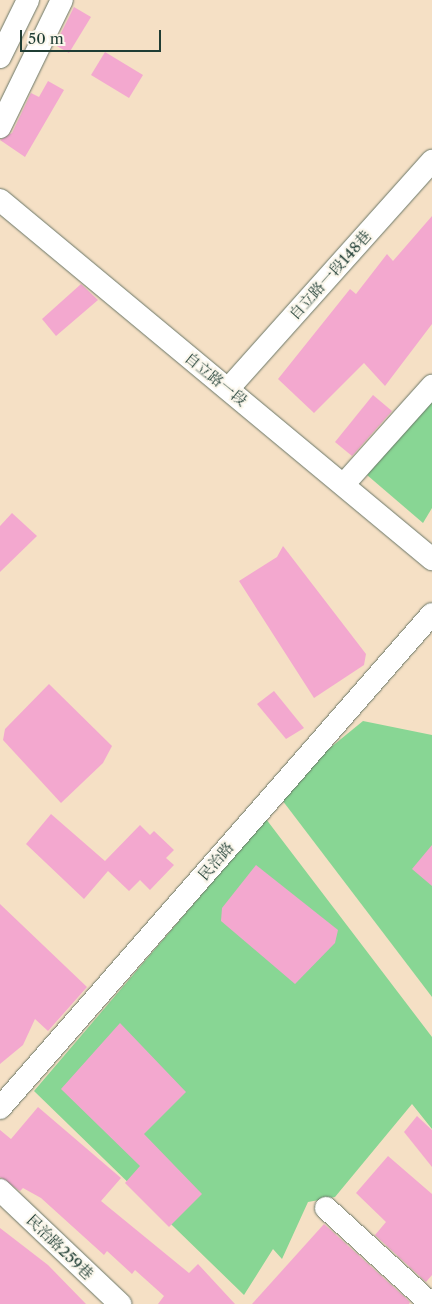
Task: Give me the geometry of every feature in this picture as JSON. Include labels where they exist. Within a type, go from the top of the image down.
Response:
[{"type":"street","points":[[0,58],[28,0]]},
{"type":"street","points":[[0,128],[62,0]]},
{"type":"street","name":"自立路一段148巷","points":[[228,388],[432,161]]},
{"type":"street","name":"自立路一段","points":[[0,200],[432,559]]},
{"type":"street","points":[[344,484],[432,386]]},
{"type":"street","name":"民治路","points":[[0,1108],[432,614]]},
{"type":"street","name":"民治路259巷","points":[[0,1190],[120,1304]]},
{"type":"street","points":[[326,1208],[432,1304]]},
{"type":"green space","points":[[432,397],[432,508],[423,523],[367,475]]},
{"type":"green space","points":[[363,721],[432,735],[432,997],[276,792]]},
{"type":"green space","points":[[266,819],[432,1037],[432,1129],[412,1104],[335,1197],[308,1202],[282,1259],[273,1249],[244,1295],[34,1091]]},
{"type":"building","points":[[74,7],[91,17],[69,53],[55,45]]},
{"type":"building","points":[[105,52],[143,75],[129,98],[91,75]]},
{"type":"building","points":[[48,81],[64,90],[25,157],[0,140],[12,133],[31,93],[39,97]]},
{"type":"building","points":[[432,216],[432,324],[385,386],[364,363],[314,413],[278,379],[350,289],[356,294],[387,254],[393,261]]},
{"type":"building","points":[[81,284],[98,300],[56,336],[42,319]]},
{"type":"building","points":[[373,395],[392,411],[352,456],[335,442]]},
{"type":"building","points":[[12,513],[37,536],[0,572],[0,526]]},
{"type":"building","points":[[283,546],[366,654],[364,665],[314,698],[239,581],[277,557]]},
{"type":"building","points":[[49,684],[112,746],[103,763],[61,803],[3,740],[5,729]]},
{"type":"building","points":[[274,691],[304,728],[286,739],[257,704]]},
{"type":"building","points":[[51,814],[105,861],[140,825],[150,835],[154,831],[174,850],[166,858],[174,865],[150,890],[140,880],[129,891],[108,871],[84,899],[26,844]]},
{"type":"building","points":[[432,845],[432,886],[412,869]]},
{"type":"building","points":[[256,865],[338,930],[335,943],[295,984],[221,921],[222,908]]},
{"type":"building","points":[[0,904],[87,987],[48,1031],[35,1019],[23,1045],[0,1064]]},
{"type":"building","points":[[120,1023],[186,1092],[144,1134],[202,1194],[169,1227],[125,1183],[140,1166],[61,1089]]},
{"type":"building","points":[[38,1107],[121,1178],[101,1201],[189,1273],[198,1264],[235,1304],[158,1304],[164,1296],[135,1270],[132,1274],[107,1251],[104,1255],[41,1198],[23,1188],[20,1191],[0,1177],[0,1130],[11,1139]]},
{"type":"building","points":[[417,1116],[432,1130],[432,1167],[404,1132]]},
{"type":"building","points":[[388,1156],[432,1194],[432,1275],[426,1282],[375,1235],[386,1222],[356,1193]]},
{"type":"building","points":[[324,1224],[410,1302],[409,1304],[252,1304]]},
{"type":"building","points":[[0,1228],[48,1265],[86,1304],[0,1304]]}]
